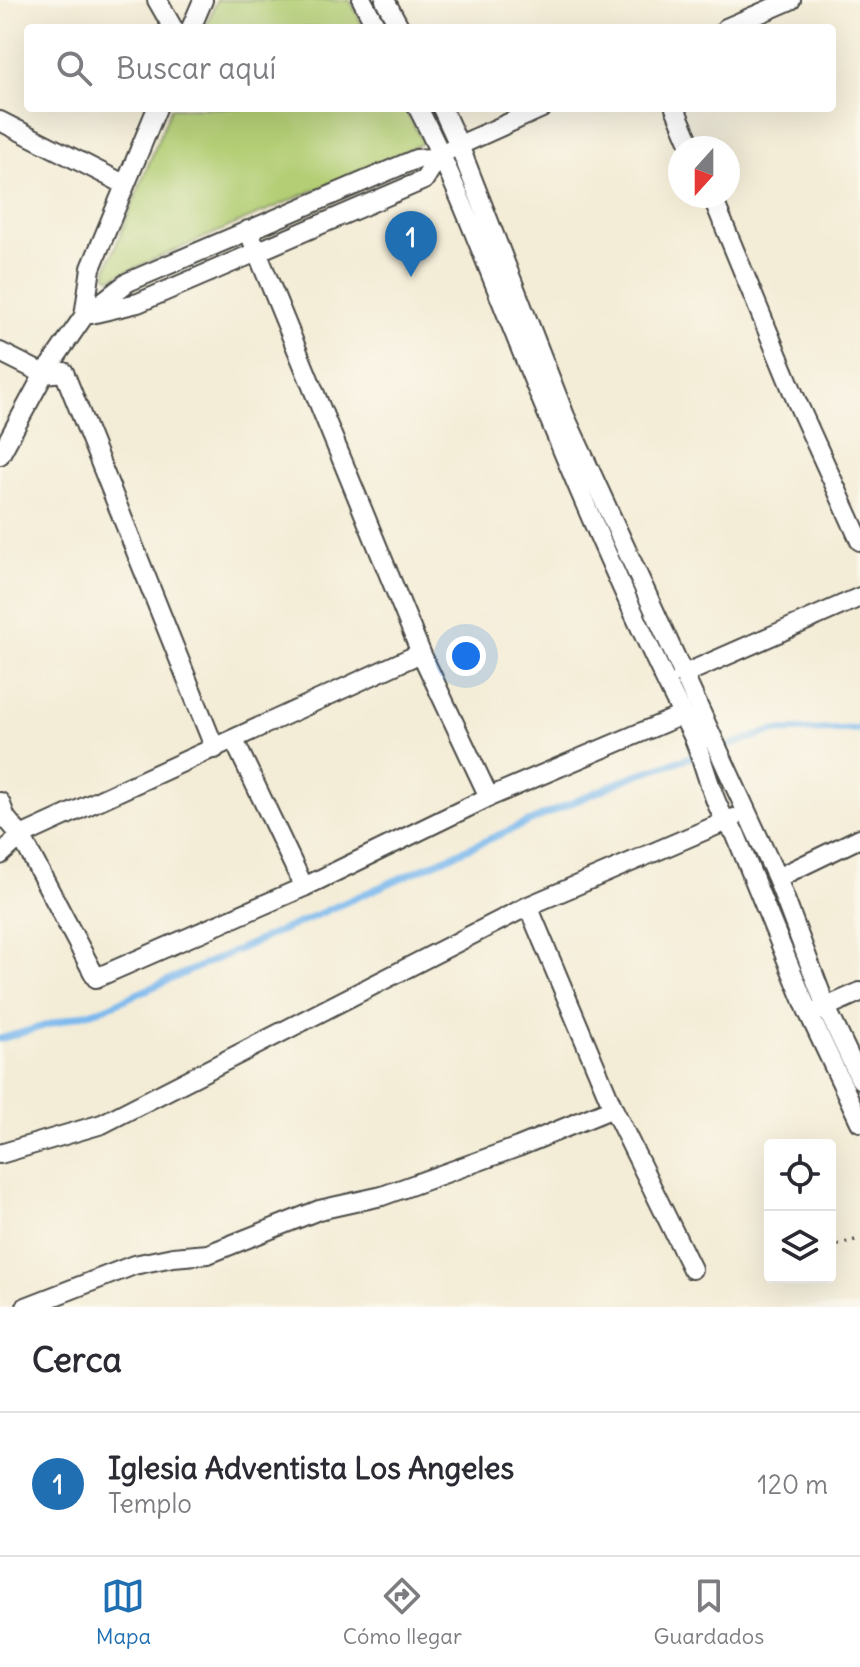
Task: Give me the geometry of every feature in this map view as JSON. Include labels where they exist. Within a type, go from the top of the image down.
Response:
[{"type":"street","points":[[157,0],[171,24]]},
{"type":"street","points":[[193,24],[203,0]]},
{"type":"street","points":[[362,0],[375,24]]},
{"type":"street","points":[[385,0],[398,24]]},
{"type":"street","points":[[735,24],[791,0]]},
{"type":"street","points":[[84,316],[91,268],[155,112]]},
{"type":"street","points":[[420,112],[441,153],[551,424],[655,662],[702,754],[724,822],[735,833],[817,1011],[860,1122]]},
{"type":"street","points":[[444,112],[565,416],[777,878],[817,1011],[860,1079]]},
{"type":"street","points":[[0,455],[44,374],[84,316],[128,282],[416,159],[431,158],[533,112]]},
{"type":"street","points":[[677,112],[687,136]]},
{"type":"street","points":[[0,121],[124,184]]},
{"type":"street","points":[[84,316],[138,303],[424,180],[441,153]]},
{"type":"street","points":[[717,208],[797,402],[860,541]]},
{"type":"street","points":[[248,230],[421,653],[489,797]]},
{"type":"street","points":[[0,352],[44,374],[64,372],[215,749]]},
{"type":"street","points":[[682,675],[860,597]]},
{"type":"street","points":[[0,855],[21,836],[421,653]]},
{"type":"street","points":[[0,802],[96,978],[304,887],[489,797],[682,715]]},
{"type":"street","points":[[234,740],[304,887]]},
{"type":"street","points":[[0,1154],[102,1124],[528,906],[746,813]]},
{"type":"street","points":[[777,878],[860,838]]},
{"type":"street","points":[[528,906],[613,1108],[692,1269]]},
{"type":"street","points":[[817,1011],[860,992]]},
{"type":"street","points":[[26,1307],[134,1265],[208,1254],[319,1210],[382,1196],[518,1147],[613,1108]]},
{"type":"path","points":[[836,1245],[860,1239]]},
{"type":"green space","points":[[217,0],[350,0],[362,24],[207,24]]},
{"type":"green space","points":[[169,112],[407,112],[423,143],[111,278],[107,275],[107,268]]},
{"type":"waterway","points":[[721,748],[772,731],[860,729]]},
{"type":"waterway","points":[[0,1039],[105,1008],[633,776],[697,755]]},
{"type":"place","name":"Iglesia Adventista Los Angeles","points":[[411,277]]}]
